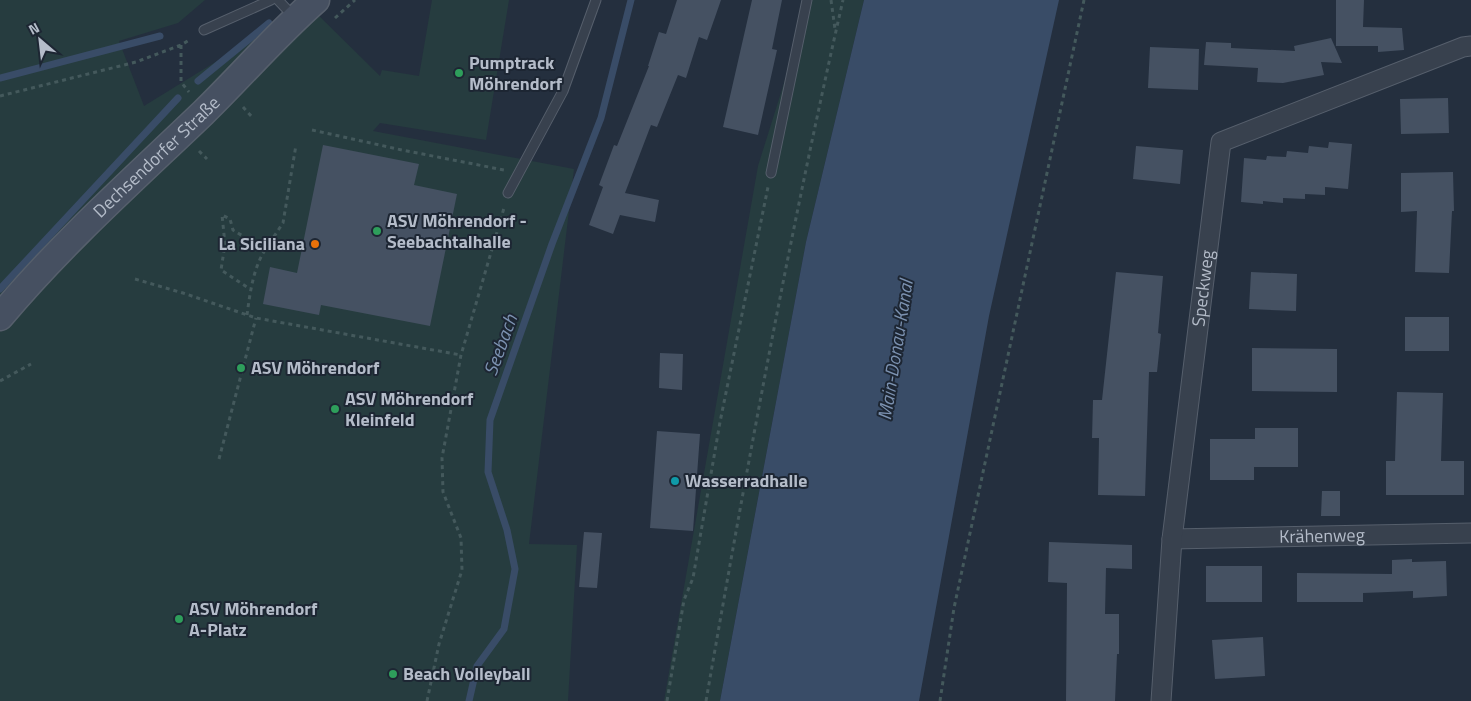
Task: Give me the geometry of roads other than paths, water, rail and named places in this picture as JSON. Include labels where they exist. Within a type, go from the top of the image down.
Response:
[{"type":"street","name":"Dechsendorfer Straße","points":[[0,317],[27,285],[106,204],[204,112],[287,9],[316,0]]},
{"type":"street","name":"Speckweg","points":[[1161,701],[1172,539],[1221,142],[1462,47],[1471,46]]},
{"type":"street","name":"Krähenweg","points":[[1172,539],[1471,533]]},
{"type":"lane","points":[[204,30],[271,0]]},
{"type":"lane","points":[[508,193],[564,91],[596,0]]},
{"type":"lane","points":[[771,173],[807,0]]},
{"type":"water","name":"Main-Donau-Kanal","points":[[864,0],[1059,0],[989,316],[919,701],[720,701],[806,242]]},
{"type":"waterway","name":"Seebach","points":[[469,701],[477,666],[504,629],[515,569],[507,530],[488,472],[490,420],[552,244],[601,118],[631,0]]},
{"type":"waterway","points":[[198,81],[269,23]]},
{"type":"waterway","points":[[0,78],[160,36]]},
{"type":"waterway","points":[[0,289],[178,98]]},
{"type":"place","name":"Pumptrack Möhrendorf","points":[[459,73]]},
{"type":"place","name":"ASV Möhrendorf - Seebachtalhalle","points":[[377,231]]},
{"type":"place","name":"La Siciliana","points":[[315,244]]},
{"type":"place","name":"ASV Möhrendorf","points":[[241,368]]},
{"type":"place","name":"ASV Möhrendorf Kleinfeld","points":[[335,409]]},
{"type":"place","name":"Wasserradhalle","points":[[675,481]]},
{"type":"place","name":"ASV Möhrendorf A-Platz","points":[[179,619]]},
{"type":"place","name":"Beach Volleyball","points":[[393,674]]}]
